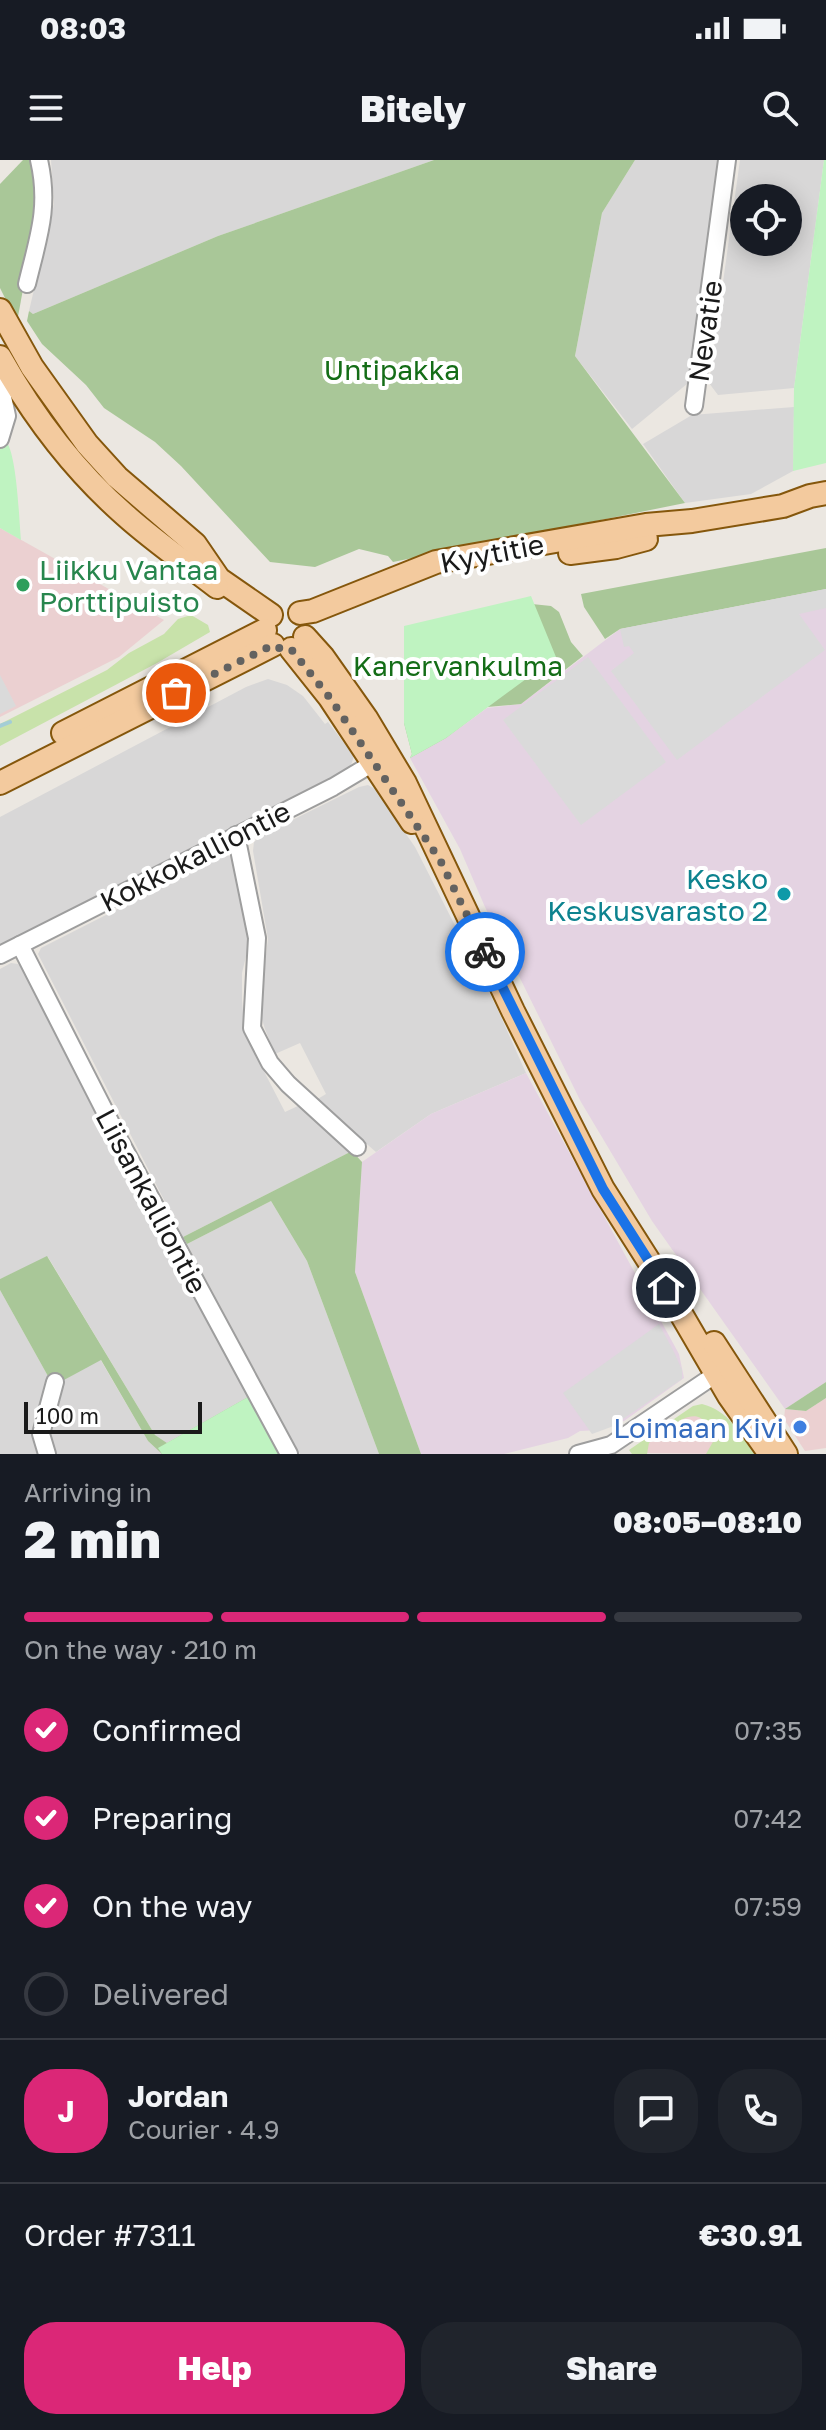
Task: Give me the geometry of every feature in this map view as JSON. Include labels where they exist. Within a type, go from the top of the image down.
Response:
[{"type":"main road","points":[[0,310],[32,367],[87,444],[117,477],[195,544],[219,579],[285,630],[341,682],[382,758],[423,815],[440,860],[603,1189],[666,1288],[786,1454]]},
{"type":"main road","points":[[0,357],[43,426],[125,515],[249,614],[285,630]]},
{"type":"main road","name":"Kyytitie","points":[[783,506],[826,493]]},
{"type":"main road","name":"Kyytitie","points":[[0,783],[285,630],[313,611],[436,562],[646,525],[783,506],[826,505]]},
{"type":"main road","name":"Kyytitie","points":[[0,765],[285,630]]},
{"type":"main road","points":[[723,1370],[770,1454]]},
{"type":"street","points":[[27,284],[44,210],[44,183],[39,160]]},
{"type":"street","name":"Nevatie","points":[[694,406],[727,160]]},
{"type":"street","points":[[0,383],[7,416],[0,439]]},
{"type":"street","name":"Kokkokalliontie","points":[[0,955],[333,787],[382,758]]},
{"type":"street","points":[[236,835],[257,938],[252,1028],[270,1063],[288,1084],[357,1147]]},
{"type":"street","name":"Liisankalliontie","points":[[20,945],[105,1113],[289,1454]]},
{"type":"street","points":[[578,1454],[608,1451],[723,1370]]},
{"type":"street","points":[[47,1454],[41,1434],[55,1382]]},
{"type":"shaded area","points":[[51,160],[434,160],[218,236],[33,314],[29,311],[54,204]]},
{"type":"shaded area","points":[[635,160],[720,160],[693,379],[632,429],[575,356],[602,213]]},
{"type":"shaded area","points":[[740,160],[824,160],[794,388],[718,395],[709,383],[730,232],[730,256],[802,256],[802,184],[737,184]]},
{"type":"shaded area","points":[[794,407],[793,471],[751,494],[685,503],[643,444],[692,415]]},
{"type":"shaded area","points":[[0,528],[164,620],[119,657],[0,717]]},
{"type":"shaded area","points":[[826,589],[826,1382],[785,1409],[652,1221],[581,1102],[485,907],[460,849],[410,758],[446,738],[487,708],[521,704],[620,629]]},
{"type":"shaded area","points":[[826,589],[826,608],[799,614],[825,650],[677,760],[611,671],[634,653],[629,646],[624,647],[620,629]]},
{"type":"shaded area","points":[[588,657],[666,762],[581,825],[503,720]]},
{"type":"shaded area","points":[[0,675],[16,706],[0,714]]},
{"type":"shaded area","points":[[268,679],[287,685],[303,696],[325,724],[328,722],[354,756],[350,768],[0,946],[0,817],[246,687]]},
{"type":"shaded area","points":[[368,785],[375,789],[415,847],[497,1008],[526,1073],[431,1114],[376,1152],[316,1100],[326,1094],[300,1043],[275,1054],[259,1009],[268,939],[253,851],[254,842],[262,835]]},
{"type":"shaded area","points":[[226,854],[235,859],[249,944],[242,973],[242,1000],[244,1025],[253,1050],[285,1112],[300,1105],[352,1151],[183,1237],[38,954],[41,948]]},
{"type":"shaded area","points":[[11,963],[23,969],[248,1397],[167,1443],[155,1435],[48,1257],[0,1279],[0,969]]},
{"type":"shaded area","points":[[526,1073],[679,1354],[684,1378],[624,1421],[601,1430],[580,1431],[568,1438],[504,1454],[421,1454],[355,1272],[362,1162],[431,1114]]},
{"type":"shaded area","points":[[271,1201],[307,1261],[379,1454],[300,1454],[187,1244]]},
{"type":"shaded area","points":[[0,1290],[49,1378],[32,1431],[41,1454],[0,1454]]},
{"type":"shaded area","points":[[659,1324],[682,1370],[682,1379],[611,1427],[592,1434],[563,1393]]},
{"type":"shaded area","points":[[100,1359],[148,1441],[162,1454],[53,1454],[46,1436],[64,1380]]},
{"type":"shaded area","points":[[826,1398],[826,1448],[805,1451],[784,1419],[785,1409],[806,1411]]},
{"type":"shaded area","points":[[702,1406],[723,1454],[641,1453],[640,1447]]},
{"type":"green space","points":[[23,160],[34,160],[41,191],[17,322],[0,288],[0,184]]},
{"type":"green space","name":"Untipakka","points":[[434,160],[635,160],[602,213],[575,356],[685,503],[393,562],[388,556],[359,549],[315,567],[270,562],[181,466],[155,442],[104,408],[86,385],[42,344],[27,321],[29,311],[33,314],[218,236]]},
{"type":"green space","points":[[824,160],[826,463],[793,471],[794,388]]},
{"type":"green space","points":[[5,440],[15,471],[21,540],[0,528],[0,448]]},
{"type":"green space","points":[[826,548],[826,589],[620,629],[605,639],[584,607],[581,594]]},
{"type":"green space","name":"Kanervankulma","points":[[531,596],[556,657],[446,738],[410,758],[412,754],[404,723],[404,626]]},
{"type":"green space","name":"Kanervankulma","points":[[532,604],[551,606],[559,612],[571,642],[583,656],[521,704],[487,707],[446,738],[410,758],[412,754],[404,723],[404,649]]},
{"type":"green space","points":[[191,615],[208,625],[210,632],[0,746],[0,724],[107,670],[129,653],[164,634],[178,619]]},
{"type":"green space","points":[[352,1151],[362,1162],[355,1272],[421,1454],[379,1454],[307,1261],[271,1201],[187,1244],[183,1237]]},
{"type":"green space","points":[[47,1256],[155,1435],[167,1443],[248,1397],[279,1454],[162,1454],[148,1441],[101,1360],[64,1380],[49,1378],[0,1290],[0,1279]]},
{"type":"green space","points":[[826,1382],[826,1398],[806,1411],[785,1409]]},
{"type":"green space","points":[[248,1397],[279,1454],[162,1454],[158,1448]]},
{"type":"green space","points":[[702,1404],[726,1417],[754,1454],[706,1454],[714,1440],[708,1426],[694,1416],[677,1422],[649,1443],[647,1454],[632,1454],[629,1450],[693,1406]]},
{"type":"waterway","points":[[0,726],[10,722]]},
{"type":"way so far","points":[[176,693],[273,645],[283,650],[291,649],[330,698],[440,860],[485,952]]},
{"type":"place","name":"Liikku Vantaa Porttipuisto","points":[[23,585]]},
{"type":"place","name":"Kesko Keskusvarasto 2","points":[[784,894]]},
{"type":"place","name":"Loimaan Kivi","points":[[800,1427]]},
{"type":"route","points":[[485,952],[603,1189],[666,1288]]}]
